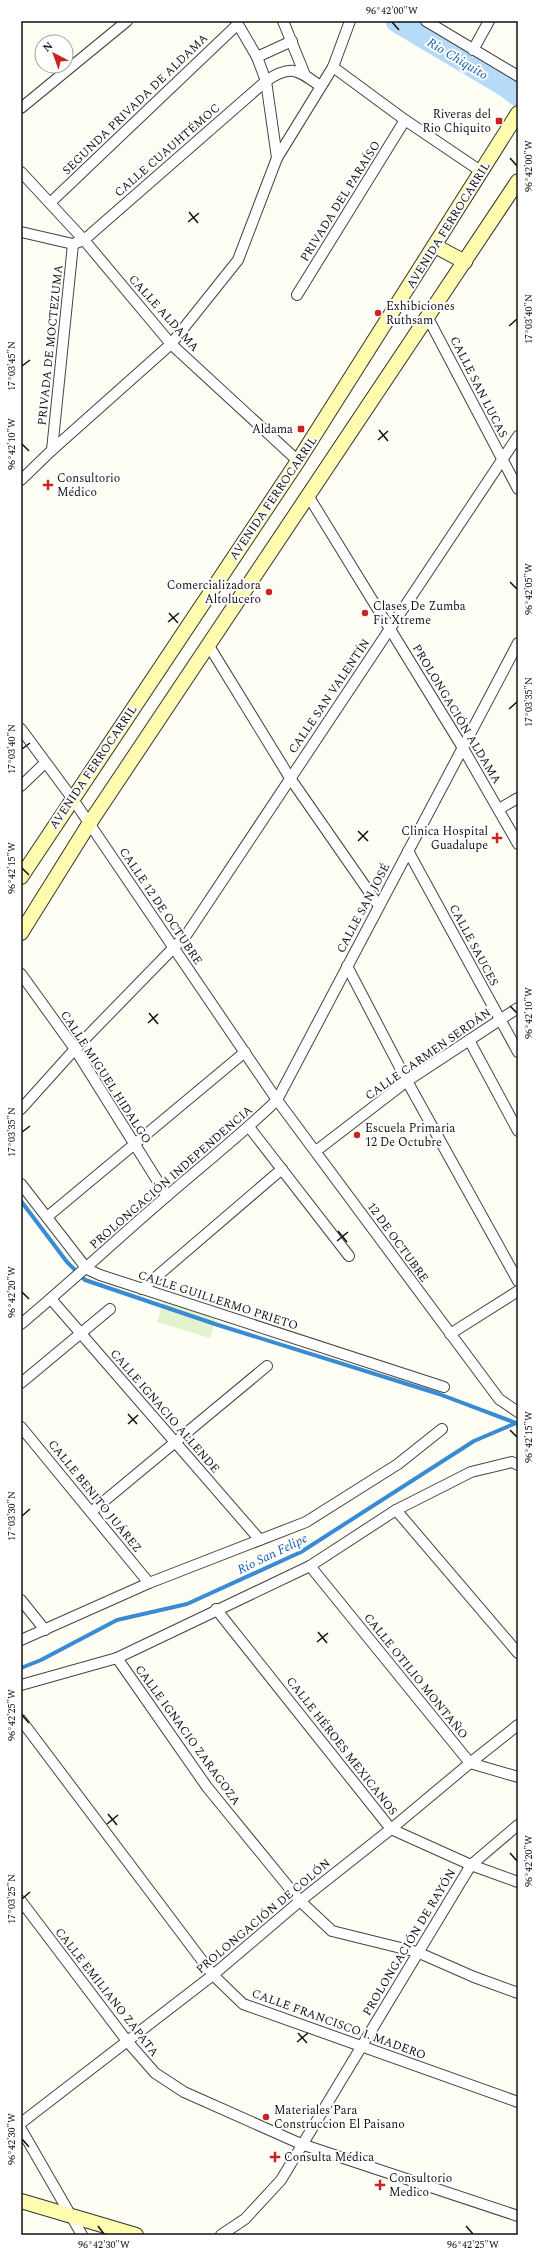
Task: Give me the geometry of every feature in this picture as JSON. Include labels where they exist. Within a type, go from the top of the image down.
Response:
[{"type":"main road","name":"AVENIDA FERROCARRIL","points":[[21,878],[72,798],[298,461],[436,246],[518,114]]},
{"type":"main road","points":[[21,932],[89,824],[309,497],[518,181]]},
{"type":"main road","points":[[436,246],[465,262]]},
{"type":"main road","points":[[21,2201],[136,2235]]},
{"type":"street","points":[[21,108],[127,21]]},
{"type":"street","points":[[283,21],[305,75],[320,86]]},
{"type":"street","points":[[21,480],[52,450],[172,344],[238,260],[276,158],[333,67],[350,21]]},
{"type":"street","points":[[426,21],[518,76]]},
{"type":"street","points":[[473,50],[489,21]]},
{"type":"street","points":[[237,23],[258,57],[266,81],[276,158]]},
{"type":"street","name":"SEGUNDA PRIVADA DE ALDAMA","points":[[50,203],[237,23]]},
{"type":"street","points":[[258,57],[292,42]]},
{"type":"street","points":[[333,67],[405,120],[482,172]]},
{"type":"street","name":"CALLE CUAUHTÉMOC","points":[[84,240],[266,81],[287,70],[295,70],[305,75]]},
{"type":"street","name":"PRIVADA DEL PARAÍSO","points":[[297,295],[405,120]]},
{"type":"street","name":"CALLE ALDAMA","points":[[21,172],[84,240],[172,344],[298,461]]},
{"type":"street","points":[[21,232],[73,244],[84,240]]},
{"type":"street","name":"PRIVADA DE MOCTEZUMA","points":[[52,450],[73,244]]},
{"type":"street","name":"CALLE SAN LUCAS","points":[[428,318],[518,490]]},
{"type":"street","name":"CALLE SAN VALENTÍN","points":[[21,1109],[75,1049],[187,934],[518,436]]},
{"type":"street","name":"PROLONGACIÓN ALDAMA","points":[[309,497],[463,748],[518,844]]},
{"type":"street","name":"CALLE SAN JOSÉ","points":[[277,1100],[518,643]]},
{"type":"street","points":[[209,646],[290,778],[379,906]]},
{"type":"street","name":"CALLE 12 DE OCTUBRE","points":[[21,729],[72,798],[277,1100]]},
{"type":"street","points":[[21,786],[45,763]]},
{"type":"street","points":[[499,809],[518,798]]},
{"type":"street","name":"CALLE SAUCES","points":[[408,851],[518,1052]]},
{"type":"street","points":[[347,966],[407,1081],[518,1281]]},
{"type":"street","name":"CALLE MIGUEL HIDALGO","points":[[21,974],[75,1049],[133,1145],[167,1196]]},
{"type":"street","name":"CALLE CARMEN SERDÁN","points":[[316,1152],[407,1081],[518,1008]]},
{"type":"street","points":[[469,1040],[518,1130]]},
{"type":"street","points":[[47,1217],[245,1052]]},
{"type":"street","name":"PROLONGACIÓN INDEPENDENCIA","points":[[51,1299],[167,1196],[249,1127],[277,1100]]},
{"type":"street","name":"12 DE OCTUBRE","points":[[277,1100],[499,1399],[518,1412]]},
{"type":"street","points":[[249,1127],[349,1256]]},
{"type":"street","points":[[142,1289],[282,1169]]},
{"type":"street","points":[[21,1184],[47,1217],[84,1271]]},
{"type":"street","name":"CALLE GUILLERMO PRIETO","points":[[84,1271],[444,1387]]},
{"type":"street","points":[[450,1334],[518,1291]]},
{"type":"street","points":[[21,1324],[51,1299]]},
{"type":"street","name":"CALLE IGNACIO ALLENDE","points":[[51,1299],[260,1540]]},
{"type":"street","points":[[21,1383],[82,1334],[110,1309]]},
{"type":"street","points":[[91,1512],[267,1366]]},
{"type":"street","name":"CALLE BENITO JUÁREZ","points":[[21,1427],[149,1583]]},
{"type":"street","points":[[21,1640],[149,1583],[306,1522],[398,1464],[442,1429]]},
{"type":"street","points":[[21,1685],[117,1658],[216,1609],[310,1566],[396,1510],[471,1472],[512,1462],[518,1465]]},
{"type":"street","points":[[396,1510],[518,1654]]},
{"type":"street","name":"CALLE OTILIO MONTAÑO","points":[[310,1566],[470,1762]]},
{"type":"street","points":[[21,1600],[45,1630]]},
{"type":"street","name":"CALLE HÉROES MEXICANOS","points":[[216,1609],[391,1829],[471,1865],[518,1882]]},
{"type":"street","name":"CALLE IGNACIO ZARAGOZA","points":[[117,1658],[207,1787],[300,1901],[332,1931],[417,1952],[474,1978],[518,1993]]},
{"type":"street","name":"CALLE FRANCISCO I. MADERO","points":[[21,1720],[213,1975],[243,2004],[518,2102]]},
{"type":"street","name":"PROLONGACIÓN DE COLÓN","points":[[21,2123],[213,1975],[300,1901],[391,1829],[470,1762],[518,1725]]},
{"type":"street","points":[[470,1762],[518,1777]]},
{"type":"street","name":"PROLONGACIÓN DE RAYÓN","points":[[221,2235],[245,2219],[281,2180],[301,2144],[471,1865],[518,1825]]},
{"type":"street","name":"CALLE EMILIANO ZAPATA","points":[[21,1901],[127,2041],[155,2073],[184,2092],[301,2144],[518,2216]]},
{"type":"street","points":[[21,2129],[82,2235]]},
{"type":"green space","points":[[164,1299],[217,1315],[210,1338],[157,1322]]},
{"type":"waterway","name":"Rio Chiquito","points":[[397,21],[505,85],[518,95]]},
{"type":"waterway","points":[[21,1201],[67,1262],[85,1280],[218,1325],[439,1394],[516,1423]]},
{"type":"waterway","name":"Río San Felipe","points":[[21,1668],[41,1660],[117,1620],[187,1604],[301,1552],[474,1441],[516,1423],[518,1424]]},
{"type":"place","name":"Riveras del Rio Chiquito","points":[[499,121]]},
{"type":"place","name":"Exhibiciones Ruthsam","points":[[378,313]]},
{"type":"place","name":"Aldama","points":[[301,429]]},
{"type":"place","name":"Consultorio Médico","points":[[48,485]]},
{"type":"place","name":"Comercializadora Altolucero","points":[[269,592]]},
{"type":"place","name":"Clases De Zumba Fit Xtreme","points":[[365,613]]},
{"type":"place","name":"Clinica Hospital Guadalupe","points":[[497,838]]},
{"type":"place","name":"Escuela Primaria 12 De Octubre","points":[[357,1135]]},
{"type":"place","name":"Materiales Para Construccion El Paisano","points":[[266,2117]]},
{"type":"place","name":"Consulta Médica","points":[[275,2157]]},
{"type":"place","name":"Consultorio Medico","points":[[380,2185]]}]
